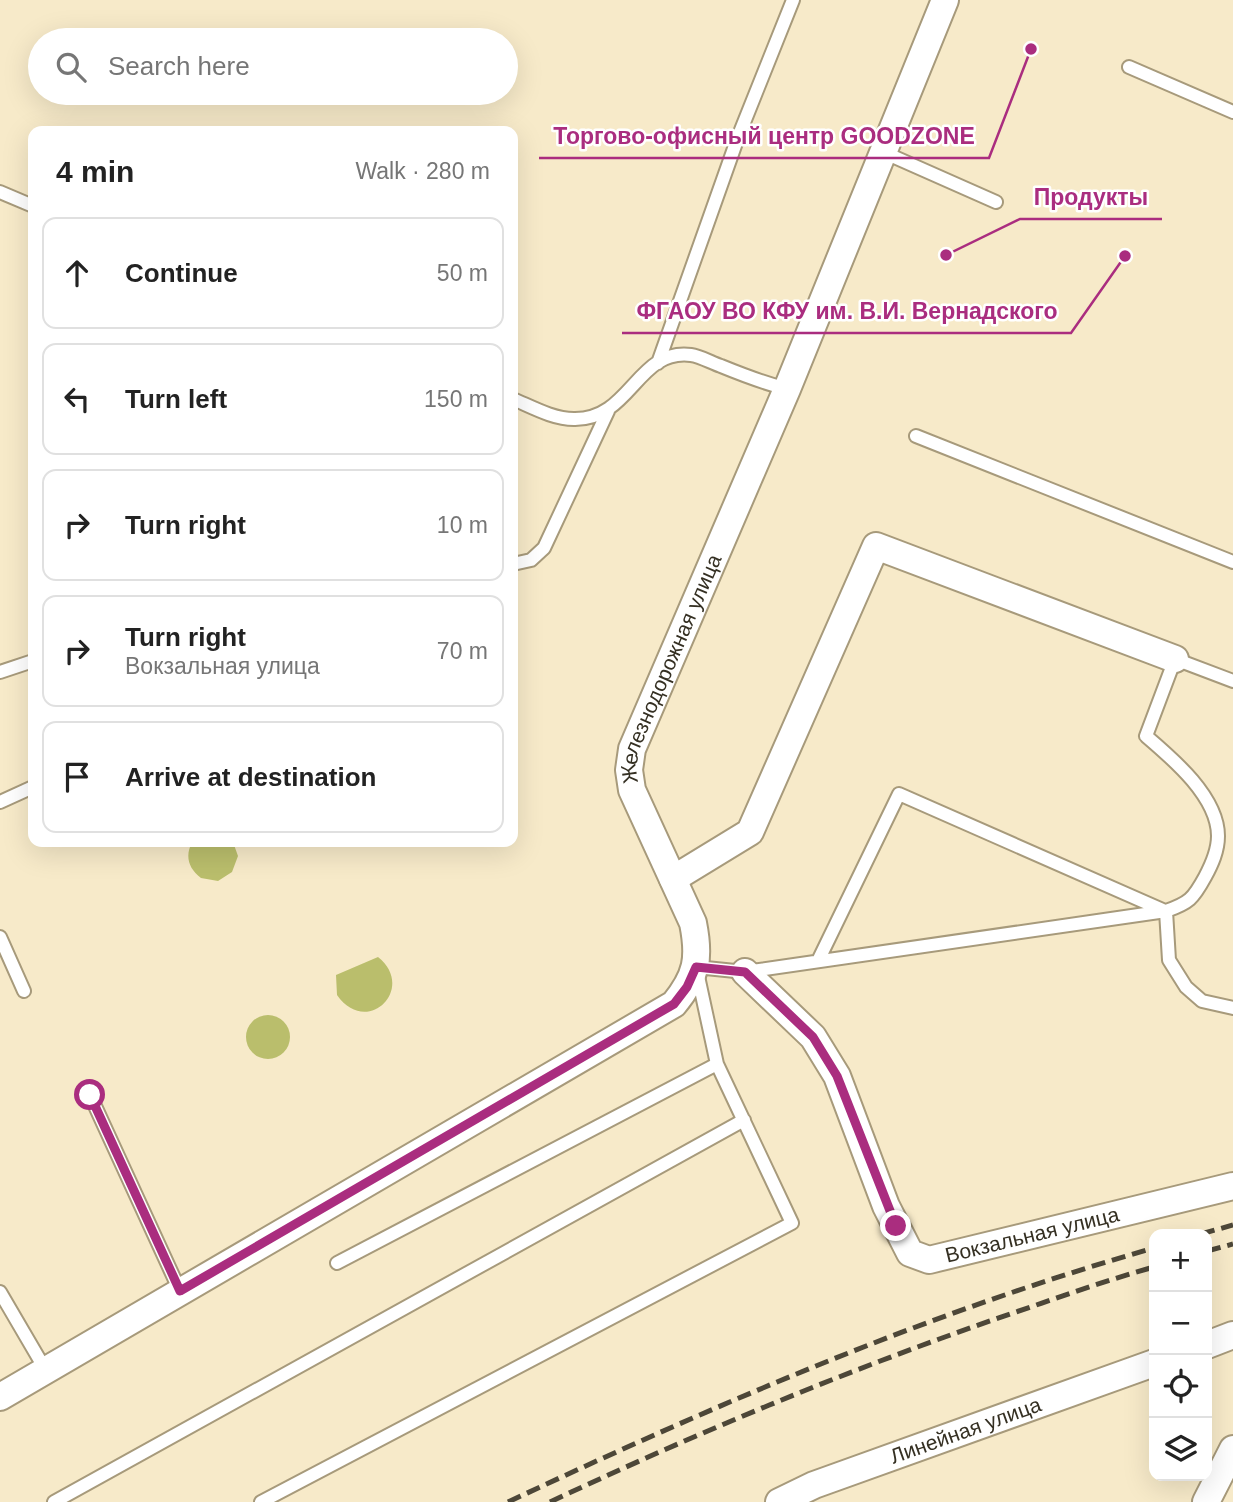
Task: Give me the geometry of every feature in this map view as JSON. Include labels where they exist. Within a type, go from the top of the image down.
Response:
[{"type":"street","name":"Железнодорожная улица","points":[[696,967],[697,944],[693,923],[632,790],[629,770],[632,750],[787,390],[945,0]]},
{"type":"street","points":[[673,879],[750,832],[876,546],[1174,659]]},
{"type":"street","points":[[0,1397],[674,1004],[687,987],[696,967]]},
{"type":"street","name":"Вокзальная улица","points":[[745,972],[813,1037],[837,1076],[886,1206],[910,1253],[929,1261],[1233,1186]]},
{"type":"street","points":[[1212,1343],[1233,1335]]},
{"type":"street","name":"Линейная улица","points":[[779,1502],[810,1493],[1149,1365]]},
{"type":"street","points":[[1206,1502],[1233,1449]]},
{"type":"lane","points":[[658,363],[737,140],[793,0]]},
{"type":"lane","points":[[1129,66],[1233,112]]},
{"type":"lane","points":[[883,152],[996,202]]},
{"type":"lane","points":[[0,192],[28,204]]},
{"type":"lane","points":[[518,401],[554,416],[591,418],[608,411],[622,399],[648,368],[668,358],[691,355],[787,390]]},
{"type":"lane","points":[[518,563],[531,561],[544,548],[608,411]]},
{"type":"lane","points":[[916,436],[1233,562]]},
{"type":"lane","points":[[261,1502],[792,1223],[717,1064],[696,967],[745,972],[1166,911],[1186,905],[1216,854],[1218,835],[1214,814],[1196,785],[1176,762],[1146,736],[1174,659],[1233,681]]},
{"type":"lane","points":[[0,672],[28,663]]},
{"type":"lane","points":[[0,803],[28,789]]},
{"type":"lane","points":[[818,961],[899,794],[1166,911]]},
{"type":"lane","points":[[1166,911],[1169,960],[1186,987],[1202,1001],[1233,1008]]},
{"type":"lane","points":[[0,937],[24,991]]},
{"type":"lane","points":[[337,1263],[717,1064]]},
{"type":"lane","points":[[90,1095],[180,1291]]},
{"type":"lane","points":[[54,1502],[744,1121]]},
{"type":"lane","points":[[0,1292],[45,1369]]},
{"type":"green space","points":[[190,847],[235,847],[238,856],[232,872],[218,881],[201,878],[193,870],[189,862]]},
{"type":"green space","points":[[378,957],[389,969],[392,982],[390,994],[383,1004],[373,1010],[362,1012],[349,1007],[337,995],[336,975]]},
{"type":"green space","points":[[268,1015],[284,1021],[290,1037],[284,1053],[268,1059],[252,1053],[246,1037],[252,1021]]},
{"type":"railway","points":[[1212,1231],[1233,1225]]},
{"type":"railway","points":[[1212,1250],[1233,1244]]},
{"type":"railway","points":[[508,1502],[746,1395],[907,1330],[989,1300],[1149,1250]]},
{"type":"railway","points":[[550,1502],[721,1425],[837,1378],[1013,1313],[1149,1269]]},
{"type":"place","name":"Торгово-офисный центр GOODZONE","points":[[1031,49]]},
{"type":"place","name":"Продукты","points":[[946,255]]},
{"type":"place","name":"ФГАОУ ВО КФУ им. В.И. Вернадского","points":[[1125,256]]},
{"type":"route","points":[[90,1095],[180,1291],[674,1004],[687,987],[696,967],[745,972],[813,1037],[837,1076],[896,1226]]}]
